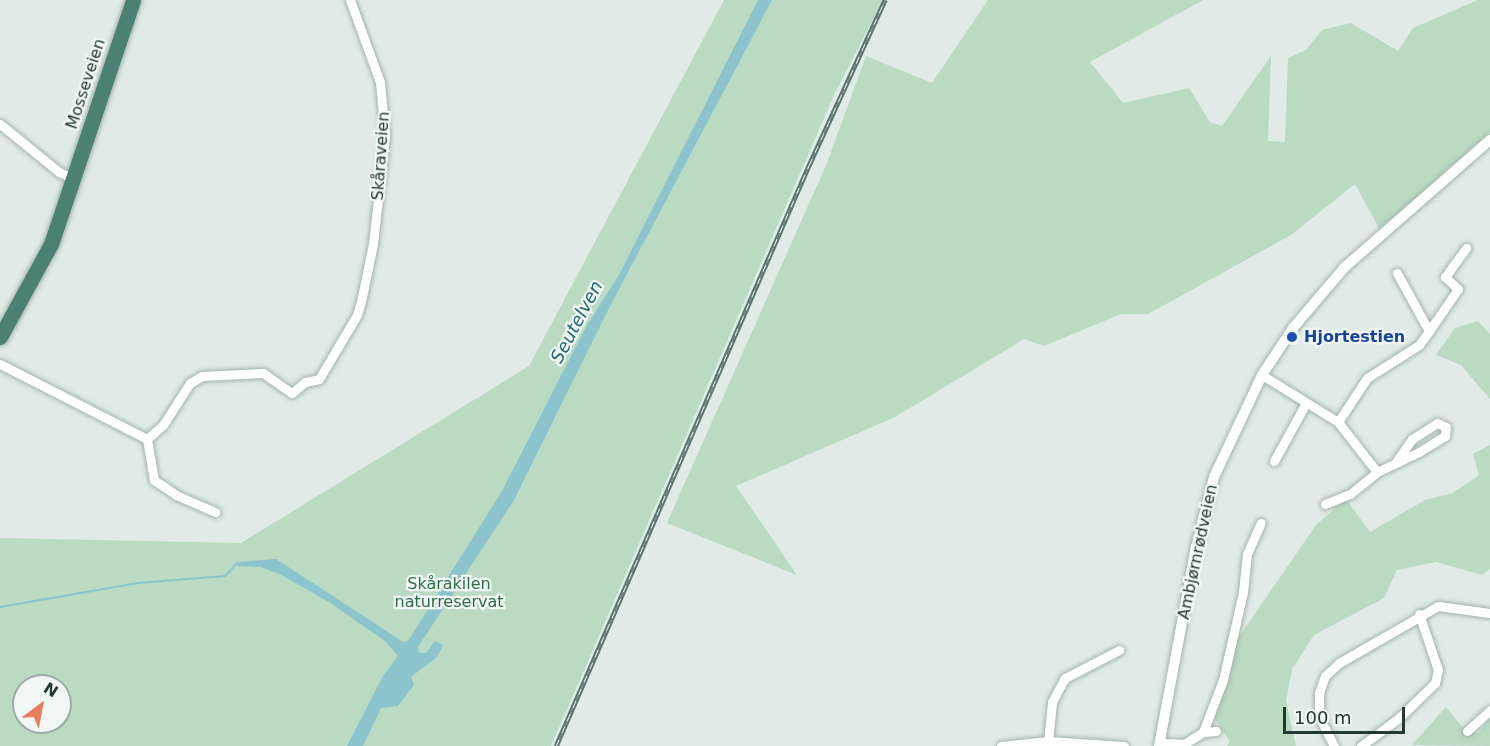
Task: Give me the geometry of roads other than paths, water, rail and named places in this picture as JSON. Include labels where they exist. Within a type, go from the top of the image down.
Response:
[{"type":"highway","name":"Mosseveien","points":[[0,337],[38,274],[74,179],[133,0]]},
{"type":"street","name":"Skåraveien","points":[[147,439],[163,425],[190,383],[202,376],[263,373],[292,393],[305,382],[319,379],[357,315],[373,244],[385,109],[365,37],[350,0]]},
{"type":"street","points":[[0,124],[59,172],[74,179]]},
{"type":"street","name":"Ambjørnrødveien","points":[[1216,731],[1203,732],[1184,744],[1159,745],[1204,513],[1226,446],[1262,375],[1293,328],[1345,267],[1490,140]]},
{"type":"street","points":[[1338,422],[1367,378],[1419,345],[1458,289],[1440,276],[1466,248]]},
{"type":"street","points":[[1397,273],[1429,331]]},
{"type":"street","points":[[0,364],[147,439],[154,480],[176,495],[215,512]]},
{"type":"street","points":[[1262,375],[1338,422],[1377,472]]},
{"type":"street","points":[[1274,461],[1306,403]]},
{"type":"street","points":[[1325,504],[1350,494],[1377,472],[1396,462],[1445,436],[1446,427],[1437,423],[1412,439],[1396,462]]},
{"type":"street","points":[[1203,732],[1223,680],[1243,592],[1247,554],[1262,523]]},
{"type":"street","points":[[1334,746],[1319,716],[1319,693],[1325,676],[1339,663],[1419,614],[1438,606],[1490,613]]},
{"type":"street","points":[[1361,746],[1400,717],[1435,682],[1438,670],[1419,614]]},
{"type":"street","points":[[1048,741],[1052,702],[1065,678],[1119,650]]},
{"type":"street","points":[[1467,731],[1490,710]]},
{"type":"street","points":[[1001,746],[1048,741],[1124,746]]},
{"type":"water","points":[[758,0],[772,0],[607,312],[514,500],[418,647],[419,653],[426,653],[435,641],[443,645],[437,657],[411,677],[414,685],[398,706],[381,708],[363,746],[347,746],[383,676],[398,656],[385,641],[329,602],[281,575],[261,567],[237,566],[239,562],[276,559],[403,642],[408,641],[502,491],[586,327],[620,273]]},
{"type":"waterway","points":[[0,607],[138,583],[225,576],[237,563]]},
{"type":"railway","points":[[556,746],[809,165],[885,0]]},
{"type":"place","name":"Hjortestien","points":[[1292,337]]},
{"type":"water label","name":"Seutelven","points":[[577,322]]},
{"type":"park label","name":"Skårakilen naturreservat","points":[[449,593]]}]
